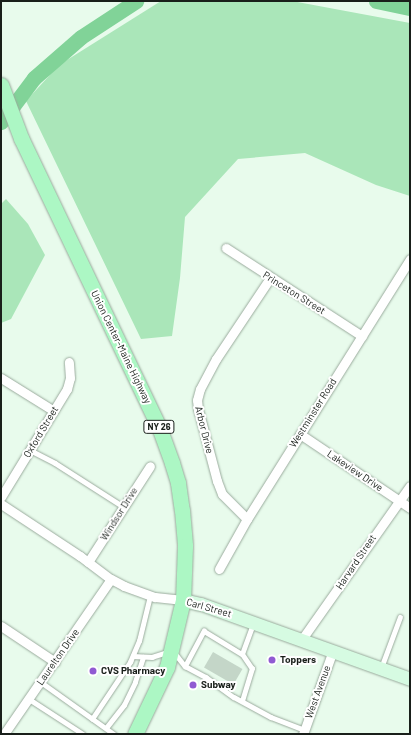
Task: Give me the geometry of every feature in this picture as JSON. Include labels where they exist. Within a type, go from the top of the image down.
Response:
[{"type":"main road","name":"Union Center-Maine Highway","points":[[1,85],[21,138],[145,395],[166,443],[182,510],[185,546],[183,600],[172,650],[160,684],[135,734]]},
{"type":"street","name":"Princeton Street","points":[[226,248],[270,278],[362,336]]},
{"type":"street","name":"Westminster Road","points":[[219,569],[247,519],[410,259]]},
{"type":"street","name":"Arbor Drive","points":[[247,519],[222,494],[213,467],[197,400],[200,389],[216,359],[270,278]]},
{"type":"street","name":"Oxford Street","points":[[1,497],[67,389],[70,378],[69,362]]},
{"type":"street","points":[[1,378],[54,411]]},
{"type":"street","name":"Lakeview Drive","points":[[300,434],[410,508]]},
{"type":"street","name":"Windsor Drive","points":[[88,562],[150,466]]},
{"type":"street","name":"Harvard Street","points":[[302,639],[410,486]]},
{"type":"street","name":"Carl Street","points":[[1,504],[111,579],[150,596],[201,604],[333,650],[410,679]]},
{"type":"street","name":"Laurelton Drive","points":[[4,734],[111,579]]},
{"type":"street","points":[[1,626],[55,662]]},
{"type":"street","name":"West Avenue","points":[[304,732],[333,650]]},
{"type":"lane","points":[[30,450],[55,463],[124,507]]},
{"type":"lane","points":[[92,719],[133,656],[139,640],[150,596]]},
{"type":"lane","points":[[381,668],[400,617]]},
{"type":"lane","points":[[242,654],[254,622]]},
{"type":"lane","points":[[185,666],[204,631],[242,654],[252,669],[242,701]]},
{"type":"lane","points":[[133,656],[152,657],[172,650],[185,666],[206,676],[242,701],[271,717],[304,732]]},
{"type":"lane","points":[[106,728],[124,704],[135,682],[143,657]]},
{"type":"lane","points":[[41,682],[114,734]]},
{"type":"lane","points":[[29,699],[83,734]]},
{"type":"green space","points":[[161,1],[292,1],[410,23],[410,196],[376,185],[305,153],[238,159],[185,217],[180,278],[172,336],[141,339],[26,101],[59,65]]},
{"type":"green space","points":[[6,199],[28,224],[45,255],[11,319],[1,323],[1,204]]},
{"type":"building","points":[[213,652],[242,669],[233,685],[204,668]]},
{"type":"waterway","points":[[1,122],[34,78],[81,37],[136,1]]},
{"type":"waterway","points":[[376,1],[410,8]]},
{"type":"place","name":"Toppers","points":[[272,660]]},
{"type":"place","name":"CVS Pharmacy","points":[[93,671]]},
{"type":"place","name":"Subway","points":[[193,685]]}]
